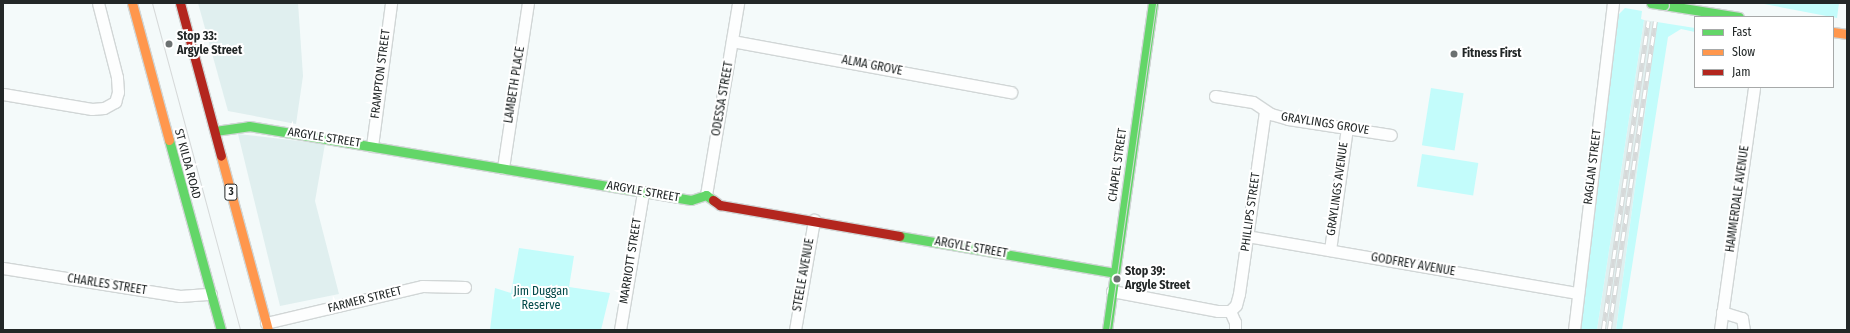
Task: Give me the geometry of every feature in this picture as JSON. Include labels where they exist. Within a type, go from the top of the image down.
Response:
[{"type":"main road","name":"ST KILDA ROAD","points":[[132,3],[221,330]]},
{"type":"main road","name":"3","points":[[180,3],[267,326]]},
{"type":"main road","name":"CHAPEL STREET","points":[[1107,330],[1153,3]]},
{"type":"main road","points":[[1651,3],[1733,16]]},
{"type":"main road","points":[[1834,32],[1847,34]]},
{"type":"main road","name":"ARGYLE STREET","points":[[215,131],[249,126],[691,200],[706,195],[720,205],[1115,273]]},
{"type":"street","points":[[3,94],[92,109],[104,108],[115,102],[118,92],[117,77],[98,3]]},
{"type":"street","name":"FRAMPTON STREET","points":[[372,146],[391,3]]},
{"type":"street","name":"LAMBETH PLACE","points":[[503,168],[528,3]]},
{"type":"street","name":"ODESSA STREET","points":[[706,195],[738,3]]},
{"type":"street","name":"RAGLAN STREET","points":[[1574,330],[1613,3]]},
{"type":"street","name":"ALMA GROVE","points":[[732,41],[1011,92]]},
{"type":"street","name":"HAMMERDALE AVENUE","points":[[1720,330],[1754,88]]},
{"type":"street","name":"GRAYLINGS GROVE","points":[[1215,96],[1253,102],[1265,111],[1288,119],[1391,135]]},
{"type":"street","name":"PHILLIPS STREET","points":[[1230,311],[1238,302],[1265,111]]},
{"type":"street","name":"GRAYLINGS AVENUE","points":[[1330,250],[1347,128]]},
{"type":"street","name":"MARRIOTT STREET","points":[[620,330],[643,192]]},
{"type":"street","name":"STEELE AVENUE","points":[[795,330],[814,220]]},
{"type":"street","name":"GODFREY AVENUE","points":[[1247,236],[1578,293]]},
{"type":"street","name":"CHARLES STREET","points":[[3,268],[189,297],[211,294]]},
{"type":"street","name":"FARMER STREET","points":[[267,326],[422,286],[465,287]]},
{"type":"street","points":[[1112,291],[1218,311],[1230,311],[1235,322],[1235,330]]},
{"type":"street","points":[[1722,312],[1742,318],[1744,330]]},
{"type":"shaded area","points":[[198,3],[298,3],[303,76],[296,124],[228,111]]},
{"type":"shaded area","points":[[1644,20],[1657,22],[1616,330],[1597,330]]},
{"type":"shaded area","points":[[238,134],[325,144],[315,201],[339,294],[280,306]]},
{"type":"green space","points":[[1759,3],[1839,3],[1837,18],[1834,16],[1827,16]]},
{"type":"green space","points":[[1625,8],[1642,11],[1641,19],[1644,20],[1597,330],[1579,330],[1619,14]]},
{"type":"green space","points":[[1657,22],[1694,28],[1694,32],[1681,29],[1668,37],[1622,330],[1616,330]]},
{"type":"green space","points":[[1431,88],[1464,93],[1455,150],[1422,145]]},
{"type":"green space","points":[[1422,154],[1478,163],[1473,196],[1417,187]]},
{"type":"green space","name":"Jim Duggan Reserve","points":[[519,248],[574,256],[569,287],[610,293],[601,330],[490,330],[495,288],[511,293]]},
{"type":"tram line","points":[[152,3],[240,330]]},
{"type":"tram line","points":[[1109,330],[1156,3]]},
{"type":"railway","points":[[1603,330],[1648,21]]},
{"type":"railway","points":[[1609,330],[1655,21]]},
{"type":"traffic: fast","points":[[1107,330],[1153,3]]},
{"type":"traffic: fast","points":[[1651,3],[1664,5]]},
{"type":"traffic: fast","points":[[1664,5],[1733,16]]},
{"type":"traffic: fast","points":[[215,131],[249,126],[691,200],[706,195],[713,200]]},
{"type":"traffic: fast","points":[[169,140],[221,330]]},
{"type":"traffic: fast","points":[[899,236],[1115,273]]},
{"type":"traffic: slow","points":[[132,3],[169,140]]},
{"type":"traffic: slow","points":[[1834,32],[1847,34]]},
{"type":"traffic: slow","points":[[221,156],[268,330]]},
{"type":"traffic: jam","points":[[180,3],[221,156]]},
{"type":"traffic: jam","points":[[713,200],[720,205],[899,236]]},
{"type":"place","name":"Stop 33: Argyle Street","points":[[169,44]]},
{"type":"place","name":"Fitness First","points":[[1454,54]]},
{"type":"place","name":"Stop 39: Argyle Street","points":[[1117,279]]}]
